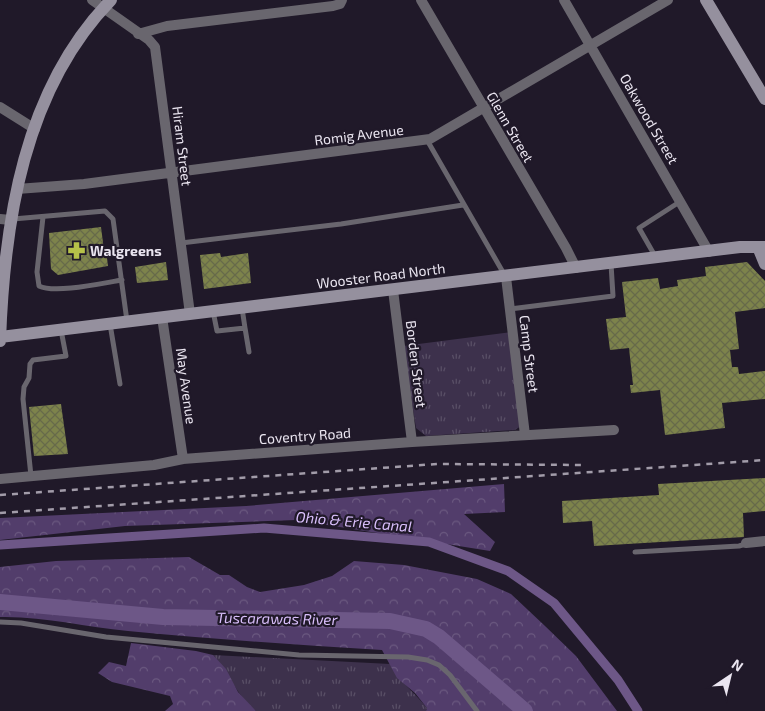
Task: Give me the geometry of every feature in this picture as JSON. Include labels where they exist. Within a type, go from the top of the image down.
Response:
[{"type":"main road","points":[[706,0],[765,99]]},
{"type":"main road","points":[[0,341],[5,220],[17,189],[24,159],[55,81],[72,49],[107,4]]},
{"type":"main road","points":[[762,247],[765,264]]},
{"type":"main road","name":"Wooster Road North","points":[[0,338],[128,321],[762,247]]},
{"type":"street","name":"Hiram Street","points":[[92,0],[107,4],[138,34],[149,40],[155,47],[190,314]]},
{"type":"street","points":[[138,34],[167,26],[333,6],[340,4],[342,0]]},
{"type":"street","name":"Glenn Street","points":[[421,0],[576,268]]},
{"type":"street","name":"Oakwood Street","points":[[564,0],[709,252]]},
{"type":"street","name":"Romig Avenue","points":[[17,189],[84,184],[427,140],[444,133],[483,107],[668,0]]},
{"type":"street","points":[[0,107],[35,128]]},
{"type":"street","name":"Camp Street","points":[[506,277],[525,435]]},
{"type":"street","name":"Borden Street","points":[[393,290],[412,442]]},
{"type":"street","name":"May Avenue","points":[[162,317],[183,459]]},
{"type":"street","name":"Coventry Road","points":[[0,479],[154,465],[183,459],[412,442],[614,430]]},
{"type":"street","points":[[746,543],[765,541]]},
{"type":"lane","points":[[427,140],[463,206],[506,277]]},
{"type":"lane","points":[[656,258],[639,228],[681,201]]},
{"type":"lane","points":[[181,243],[342,224],[463,206]]},
{"type":"lane","points":[[5,220],[105,211],[113,219],[128,321]]},
{"type":"lane","points":[[42,217],[37,272],[39,286],[44,288],[69,287],[122,280]]},
{"type":"lane","points":[[510,309],[613,296],[611,264]]},
{"type":"lane","points":[[242,308],[249,352]]},
{"type":"lane","points":[[213,311],[217,331],[245,328]]},
{"type":"lane","points":[[110,324],[120,384]]},
{"type":"lane","points":[[31,476],[23,405],[24,387],[29,378],[30,364],[34,360],[66,356],[62,330]]},
{"type":"lane","points":[[635,552],[739,546],[746,543]]},
{"type":"lane","points":[[0,622],[21,623],[106,637],[299,655],[408,657],[427,660],[439,665],[450,675],[477,711]]},
{"type":"green space","points":[[511,332],[521,426],[515,430],[426,436],[416,428],[403,346]]},
{"type":"green space","points":[[504,484],[505,512],[464,514],[495,542],[490,551],[296,520],[125,526],[0,540],[0,518],[246,506]]},
{"type":"green space","points":[[189,557],[220,575],[229,575],[247,587],[260,592],[304,585],[332,576],[354,561],[404,565],[477,579],[511,594],[545,626],[576,656],[617,711],[426,711],[427,708],[415,693],[397,678],[382,650],[160,634],[32,618],[0,617],[0,567],[56,561]]},
{"type":"green space","points":[[131,643],[213,655],[226,669],[238,692],[256,711],[165,711],[173,704],[170,696],[112,682],[98,673],[109,662],[126,666]]},
{"type":"green space","points":[[213,655],[390,664],[402,681],[427,708],[426,711],[256,711],[238,691]]},
{"type":"building","name":"Walgreens","points":[[101,227],[105,258],[107,258],[108,266],[58,275],[51,269],[49,233]]},
{"type":"building","points":[[220,253],[221,257],[248,253],[251,283],[204,289],[200,255]]},
{"type":"building","points":[[166,262],[168,280],[137,283],[135,267]]},
{"type":"building","points":[[747,262],[765,281],[765,308],[735,312],[739,349],[730,350],[732,367],[738,367],[739,374],[765,371],[765,399],[722,403],[725,428],[665,435],[660,390],[631,393],[630,385],[633,385],[629,348],[610,350],[606,319],[626,317],[622,282],[658,278],[660,289],[678,286],[677,280],[706,276],[705,267]]},
{"type":"building","points":[[61,404],[68,454],[34,456],[29,407]]},
{"type":"building","points":[[765,478],[765,511],[743,513],[744,537],[594,546],[592,521],[563,523],[562,501],[659,495],[658,484]]},
{"type":"waterway","name":"Ohio & Erie Canal","points":[[0,545],[264,528],[429,542],[508,571],[554,603],[618,680],[638,711]]},
{"type":"waterway","name":"Tuscarawas River","points":[[0,602],[163,617],[390,621],[426,629],[439,637],[525,711]]},
{"type":"railway","points":[[0,513],[765,460]]},
{"type":"railway","points":[[0,495],[437,464],[586,465]]},
{"type":"place","name":"Walgreens","points":[[76,251]]}]
